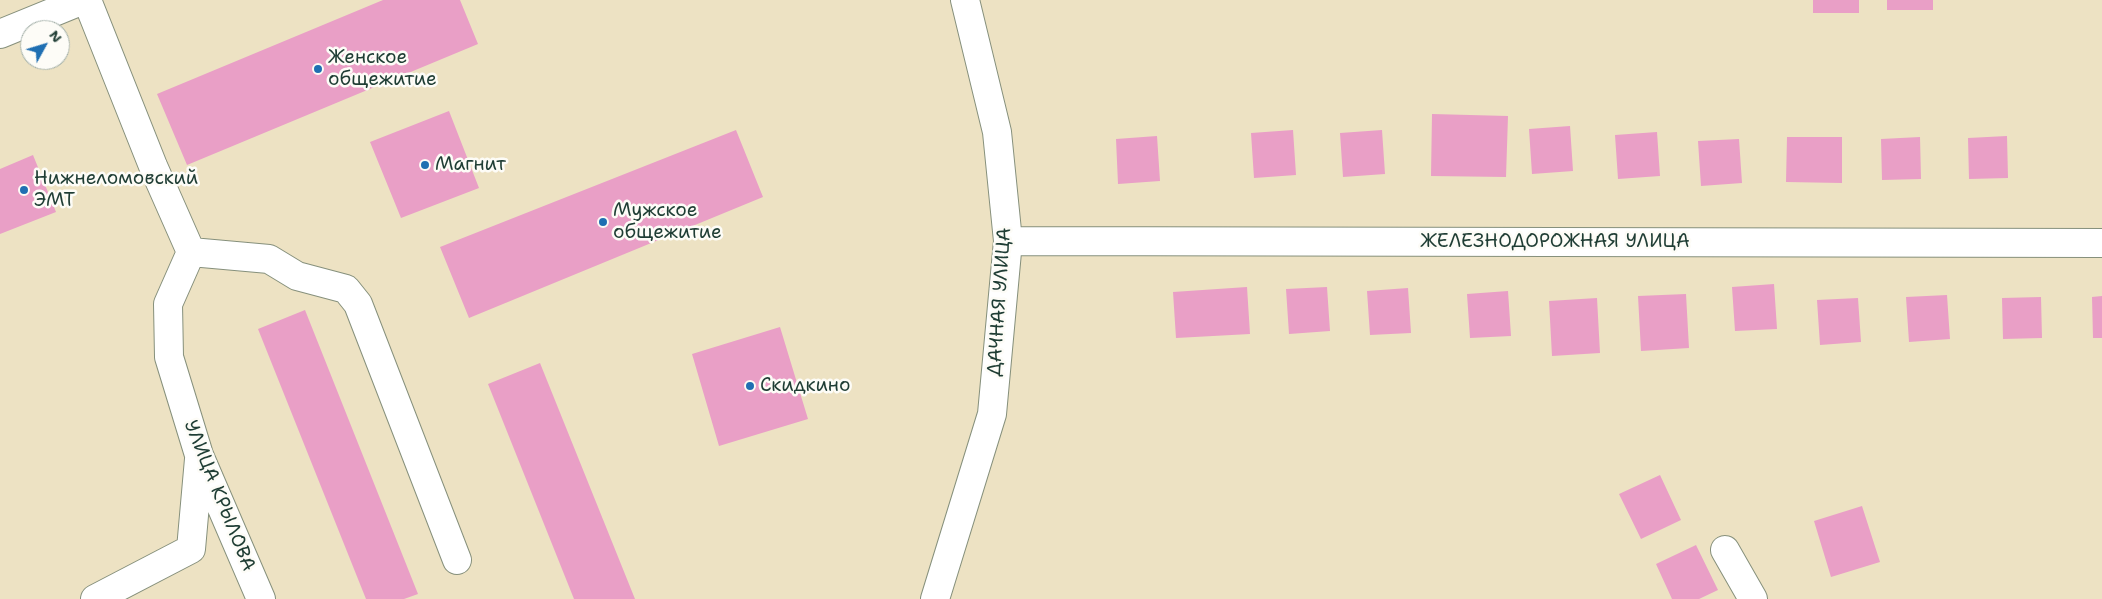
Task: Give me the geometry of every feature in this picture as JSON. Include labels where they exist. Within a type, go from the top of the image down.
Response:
[{"type":"street","points":[[0,34],[83,0]]},
{"type":"street","points":[[87,0],[153,166],[191,252],[269,260],[298,276],[346,289],[358,304],[457,560]]},
{"type":"street","name":"ДАЧНАЯ УЛИЦА","points":[[935,599],[992,414],[1008,241],[997,132],[965,0]]},
{"type":"street","name":"ЖЕЛЕЗНОДОРОЖНАЯ УЛИЦА","points":[[1008,241],[2102,243]]},
{"type":"street","name":"УЛИЦА КРЫЛОВА","points":[[191,252],[168,304],[169,357],[199,456],[261,599]]},
{"type":"street","points":[[95,599],[191,549],[199,456]]},
{"type":"street","points":[[1725,550],[1752,599]]},
{"type":"building","name":"Женское общежитие","points":[[383,0],[460,0],[478,44],[187,165],[157,94]]},
{"type":"building","points":[[1813,0],[1859,0],[1859,13],[1813,13]]},
{"type":"building","points":[[1887,0],[1933,0],[1933,10],[1887,10]]},
{"type":"building","name":"Магнит","points":[[449,111],[479,188],[401,218],[370,142]]},
{"type":"building","points":[[1432,114],[1508,116],[1506,177],[1431,176]]},
{"type":"building","points":[[1570,126],[1573,171],[1532,174],[1529,129]]},
{"type":"building","name":"Мужское общежитие","points":[[736,130],[763,197],[469,318],[440,247]]},
{"type":"building","points":[[1293,130],[1296,175],[1254,178],[1251,133]]},
{"type":"building","points":[[1382,130],[1385,174],[1343,177],[1340,133]]},
{"type":"building","points":[[1657,132],[1660,176],[1618,179],[1615,135]]},
{"type":"building","points":[[1157,136],[1160,181],[1118,184],[1116,139]]},
{"type":"building","points":[[2007,136],[2008,178],[1969,179],[1968,138]]},
{"type":"building","points":[[1787,137],[1842,137],[1842,183],[1786,182]]},
{"type":"building","points":[[1920,137],[1921,179],[1882,180],[1881,139]]},
{"type":"building","points":[[1739,139],[1742,183],[1701,186],[1698,141]]},
{"type":"building","name":"Нижнеломовский ЭМТ","points":[[33,155],[56,212],[0,234],[0,169]]},
{"type":"building","points":[[1774,284],[1777,329],[1735,331],[1732,287]]},
{"type":"building","points":[[1247,287],[1250,334],[1176,338],[1173,292]]},
{"type":"building","points":[[1327,287],[1330,331],[1289,334],[1286,289]]},
{"type":"building","points":[[1408,288],[1411,333],[1370,335],[1367,291]]},
{"type":"building","points":[[1508,291],[1511,336],[1470,338],[1467,294]]},
{"type":"building","points":[[1686,294],[1689,348],[1641,351],[1638,296]]},
{"type":"building","points":[[1947,295],[1950,339],[1909,342],[1906,297]]},
{"type":"building","points":[[2102,296],[2102,338],[2093,338],[2092,297]]},
{"type":"building","points":[[2041,297],[2042,338],[2003,339],[2002,298]]},
{"type":"building","points":[[1597,298],[1600,353],[1552,356],[1549,301]]},
{"type":"building","points":[[1858,298],[1861,342],[1820,345],[1817,300]]},
{"type":"building","points":[[305,310],[418,594],[404,599],[366,599],[258,329]]},
{"type":"building","name":"Скидкино","points":[[780,327],[808,419],[719,446],[692,354]]},
{"type":"building","points":[[540,363],[635,599],[574,599],[488,384]]},
{"type":"building","points":[[1660,475],[1681,520],[1641,539],[1619,494]]},
{"type":"building","points":[[1862,506],[1880,562],[1831,577],[1814,521]]},
{"type":"building","points":[[1696,545],[1718,590],[1699,599],[1672,599],[1656,564]]},
{"type":"place","name":"Женское общежитие","points":[[318,69]]},
{"type":"place","name":"Магнит","points":[[425,165]]},
{"type":"place","name":"Нижнеломовский ЭМТ","points":[[24,190]]},
{"type":"place","name":"Мужское общежитие","points":[[603,222]]},
{"type":"place","name":"Скидкино","points":[[750,386]]}]
